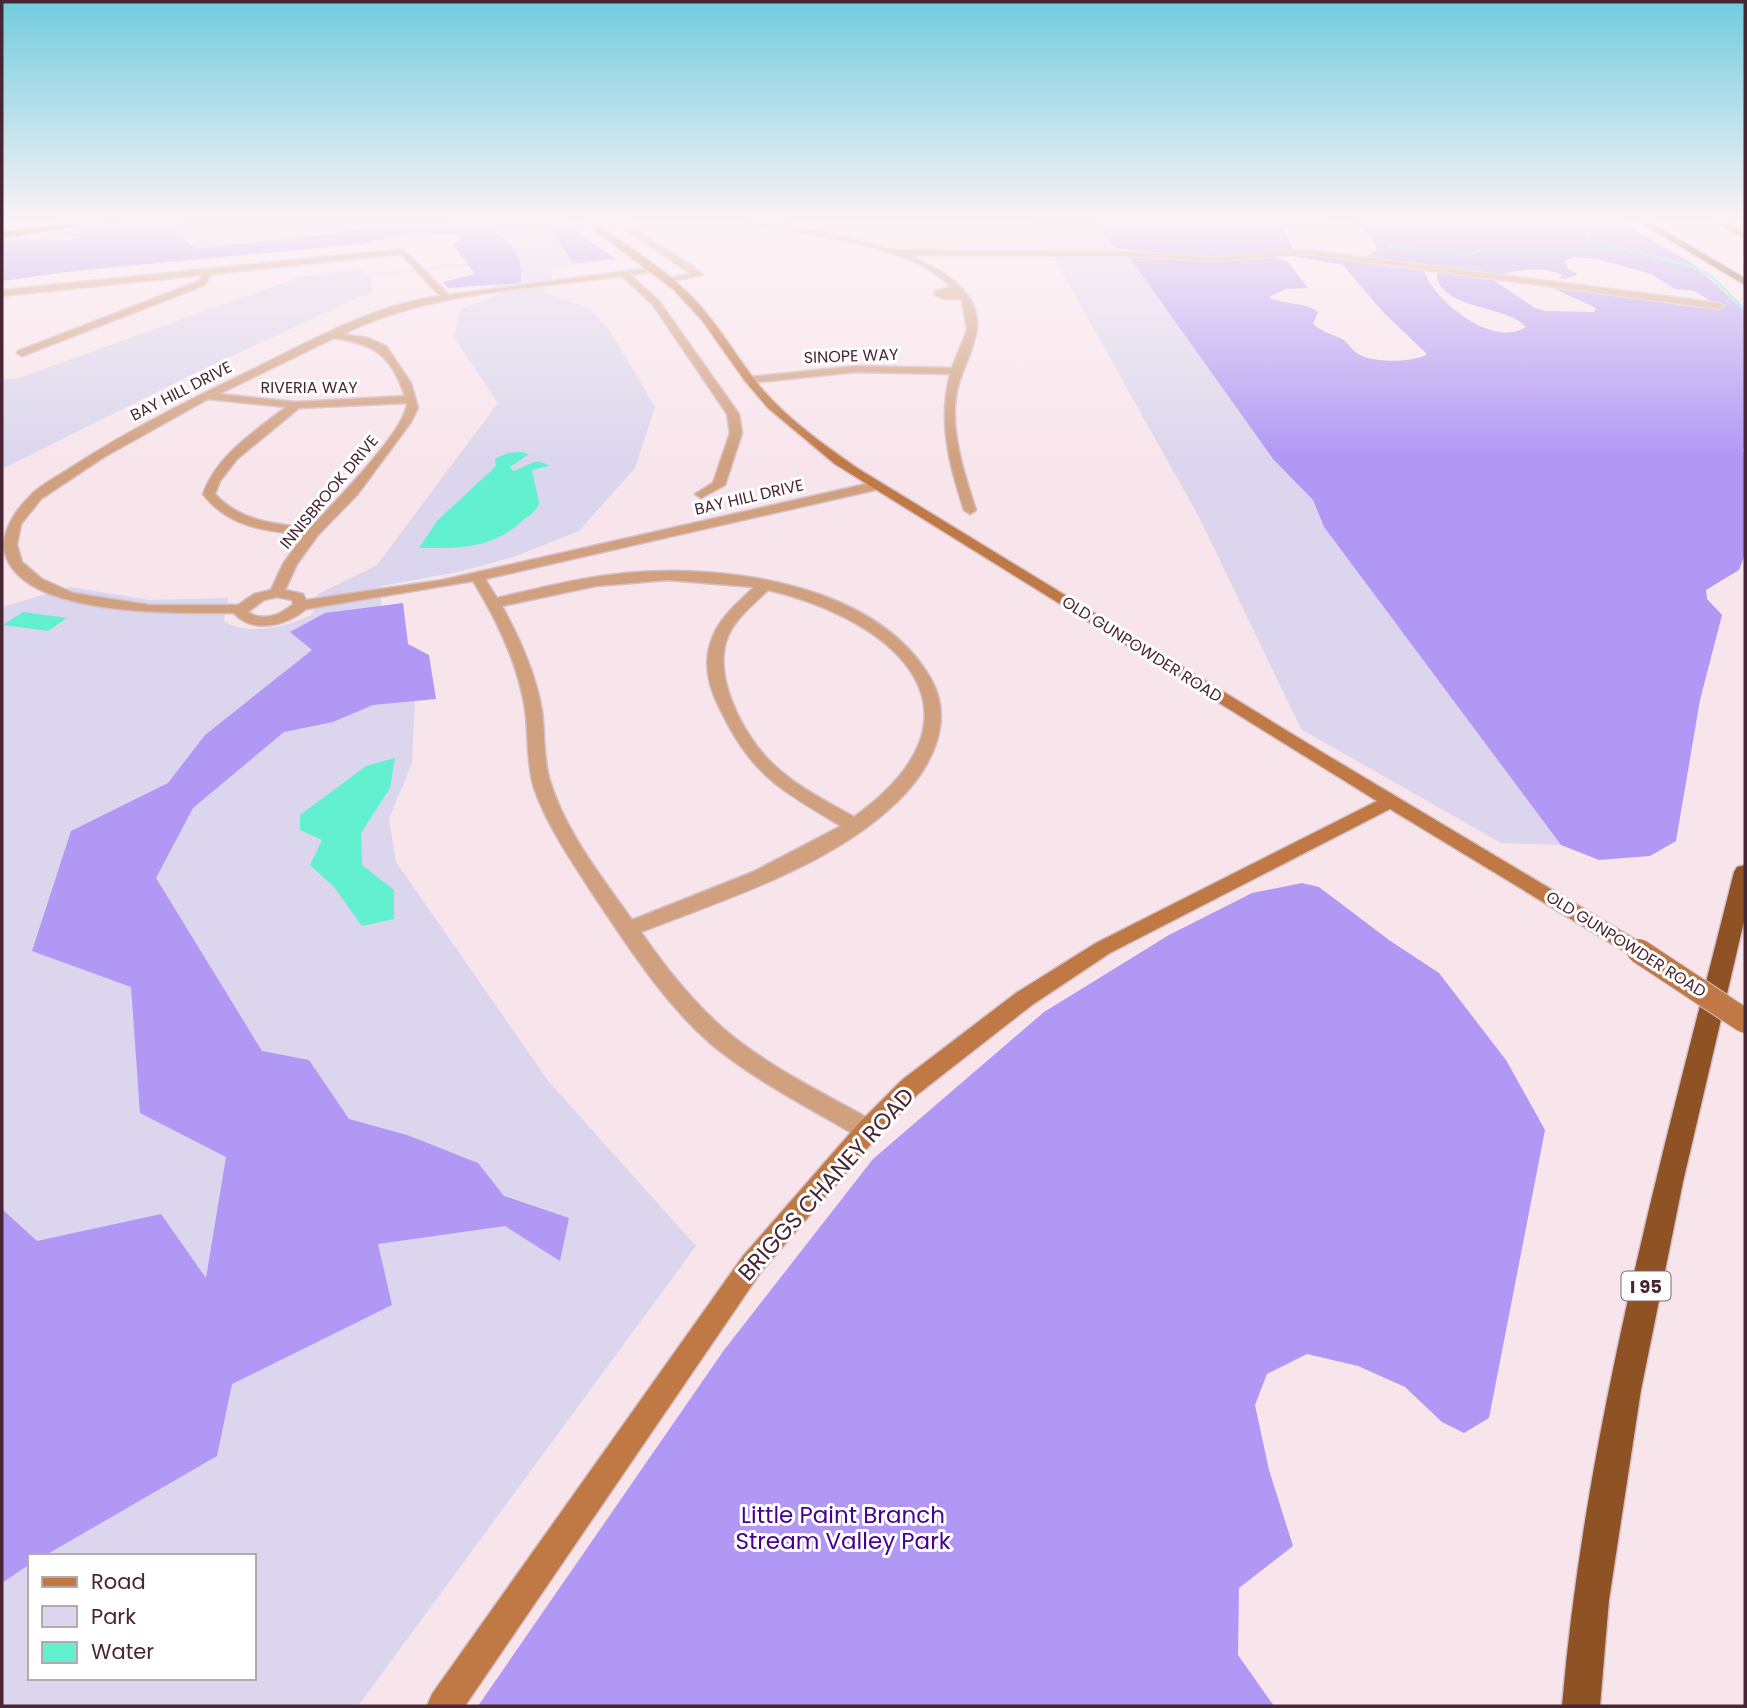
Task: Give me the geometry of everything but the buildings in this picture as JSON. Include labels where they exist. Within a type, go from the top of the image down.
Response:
[{"type":"highway","name":"I 95","points":[[1581,1706],[1584,1655],[1607,1489],[1635,1329],[1745,872]]},
{"type":"main road","name":"OLD GUNPOWDER ROAD","points":[[689,300],[700,311],[749,380],[799,429],[875,485],[1639,951],[1745,1021]]},
{"type":"main road","name":"BRIGGS CHANEY ROAD","points":[[444,1706],[752,1264],[910,1087],[1062,972],[1177,908],[1392,801]]},
{"type":"street","points":[[22,353],[159,300]]},
{"type":"street","name":"BAY HILL DRIVE","points":[[439,300],[385,311],[332,335],[207,396],[100,454],[37,496],[15,524],[10,545],[11,554],[24,573],[37,582],[85,601],[149,609],[241,609],[243,616],[265,621],[284,617],[300,605],[379,595],[477,577],[875,485]]},
{"type":"street","points":[[652,300],[733,414],[736,433],[719,485],[701,494]]},
{"type":"street","points":[[965,300],[970,308],[972,324],[960,364],[955,371],[947,416],[959,477],[970,510]]},
{"type":"street","points":[[1671,300],[1719,306]]},
{"type":"street","points":[[90,316],[106,320]]},
{"type":"street","points":[[332,335],[365,340],[382,348],[406,383],[412,399]]},
{"type":"street","name":"SINOPE WAY","points":[[749,380],[856,369],[955,371]]},
{"type":"street","name":"RIVERIA WAY","points":[[207,396],[296,405],[412,399]]},
{"type":"street","name":"INNISBROOK DRIVE","points":[[277,593],[290,564],[313,532],[353,492],[401,429],[412,408],[412,399]]},
{"type":"street","points":[[296,405],[243,448],[212,480],[209,494],[218,506],[232,517],[259,525],[313,532]]},
{"type":"street","points":[[477,577],[495,603],[528,687],[542,785],[552,810],[574,851],[627,930],[701,1020],[733,1047],[771,1074],[869,1130]]},
{"type":"street","points":[[495,603],[576,586],[639,577],[715,579],[764,586],[811,597],[850,612],[897,645],[920,669],[927,682],[933,699],[934,727],[928,744],[906,779],[884,804],[796,859],[627,930]]},
{"type":"street","points":[[764,586],[743,606],[720,636],[715,652],[715,677],[726,705],[756,757],[795,790],[853,825]]},
{"type":"street","points":[[241,609],[259,597],[277,593],[298,597],[300,605]]},
{"type":"green space","points":[[236,300],[353,300],[193,374],[2,469],[2,379],[19,378]]},
{"type":"green space","points":[[485,300],[565,300],[589,308],[610,331],[655,407],[635,468],[579,531],[516,556],[458,572],[381,586],[381,634],[416,681],[412,763],[389,819],[396,862],[549,1082],[696,1246],[358,1706],[2,1706],[2,607],[70,587],[150,600],[228,598],[224,621],[244,628],[279,626],[312,615],[318,594],[377,565],[498,403],[454,338],[461,309]]},
{"type":"green space","points":[[1077,300],[1159,300],[1273,459],[1313,500],[1324,527],[1561,845],[1501,843],[1301,729],[1199,517]]},
{"type":"green space","points":[[1159,300],[1275,300],[1300,305],[1318,312],[1313,324],[1316,327],[1342,339],[1364,357],[1382,360],[1413,359],[1427,354],[1373,300],[1444,300],[1466,318],[1497,332],[1512,332],[1526,327],[1504,314],[1458,300],[1523,300],[1545,311],[1594,312],[1596,308],[1578,300],[1666,300],[1718,306],[1708,300],[1732,300],[1745,312],[1745,554],[1739,570],[1706,590],[1707,599],[1722,615],[1700,700],[1676,841],[1650,856],[1599,860],[1561,845],[1324,527],[1313,500],[1273,459]]},
{"type":"green space","points":[[403,603],[408,644],[429,655],[436,699],[373,705],[333,722],[284,732],[193,808],[156,878],[262,1051],[309,1060],[349,1119],[407,1135],[478,1163],[504,1196],[569,1218],[560,1261],[505,1226],[378,1244],[392,1305],[232,1384],[217,1456],[47,1554],[28,1554],[28,1565],[2,1583],[2,1209],[37,1241],[161,1214],[206,1278],[226,1157],[140,1113],[131,987],[32,951],[71,831],[168,783],[205,735],[312,650],[290,632],[325,613]]},
{"type":"green space","name":"Little Paint Branch Stream Valley Park","points":[[1302,883],[1319,887],[1389,940],[1439,973],[1506,1060],[1545,1130],[1489,1418],[1464,1433],[1442,1422],[1405,1387],[1358,1366],[1307,1354],[1267,1374],[1255,1405],[1269,1470],[1293,1546],[1239,1588],[1238,1655],[1274,1706],[478,1706],[724,1350],[873,1159],[1044,1012],[1169,935],[1252,893]]},
{"type":"water","points":[[508,453],[529,454],[510,467],[513,471],[535,462],[549,466],[532,470],[539,502],[534,511],[510,531],[486,542],[461,547],[419,548],[437,521],[496,466],[495,459]]},
{"type":"water","points":[[23,612],[67,618],[48,631],[3,625]]},
{"type":"water","points":[[395,758],[390,788],[361,833],[362,865],[394,890],[394,919],[362,926],[334,887],[310,865],[322,840],[300,830],[300,815],[366,766]]},
{"type":"waterway","points":[[1735,300],[1745,310]]}]
